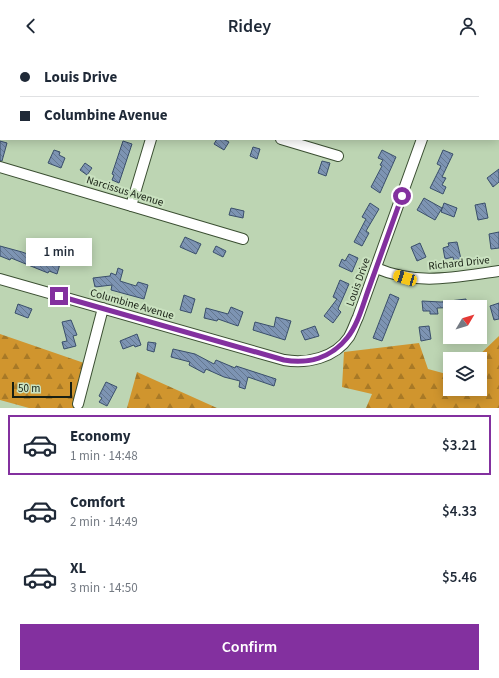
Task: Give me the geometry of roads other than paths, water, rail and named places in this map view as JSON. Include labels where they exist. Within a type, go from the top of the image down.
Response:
[{"type":"street","points":[[131,206],[151,140]]},
{"type":"street","points":[[289,140],[305,142],[338,156]]},
{"type":"street","name":"Louis Drive","points":[[256,352],[295,362],[310,361],[335,350],[348,337],[358,317],[422,140]]},
{"type":"street","name":"Narcissus Avenue","points":[[0,167],[243,239]]},
{"type":"street","name":"Richard Drive","points":[[376,268],[405,278],[421,279],[447,279],[499,271]]},
{"type":"street","name":"Columbine Avenue","points":[[0,279],[256,352]]},
{"type":"street","points":[[78,404],[103,308]]}]
